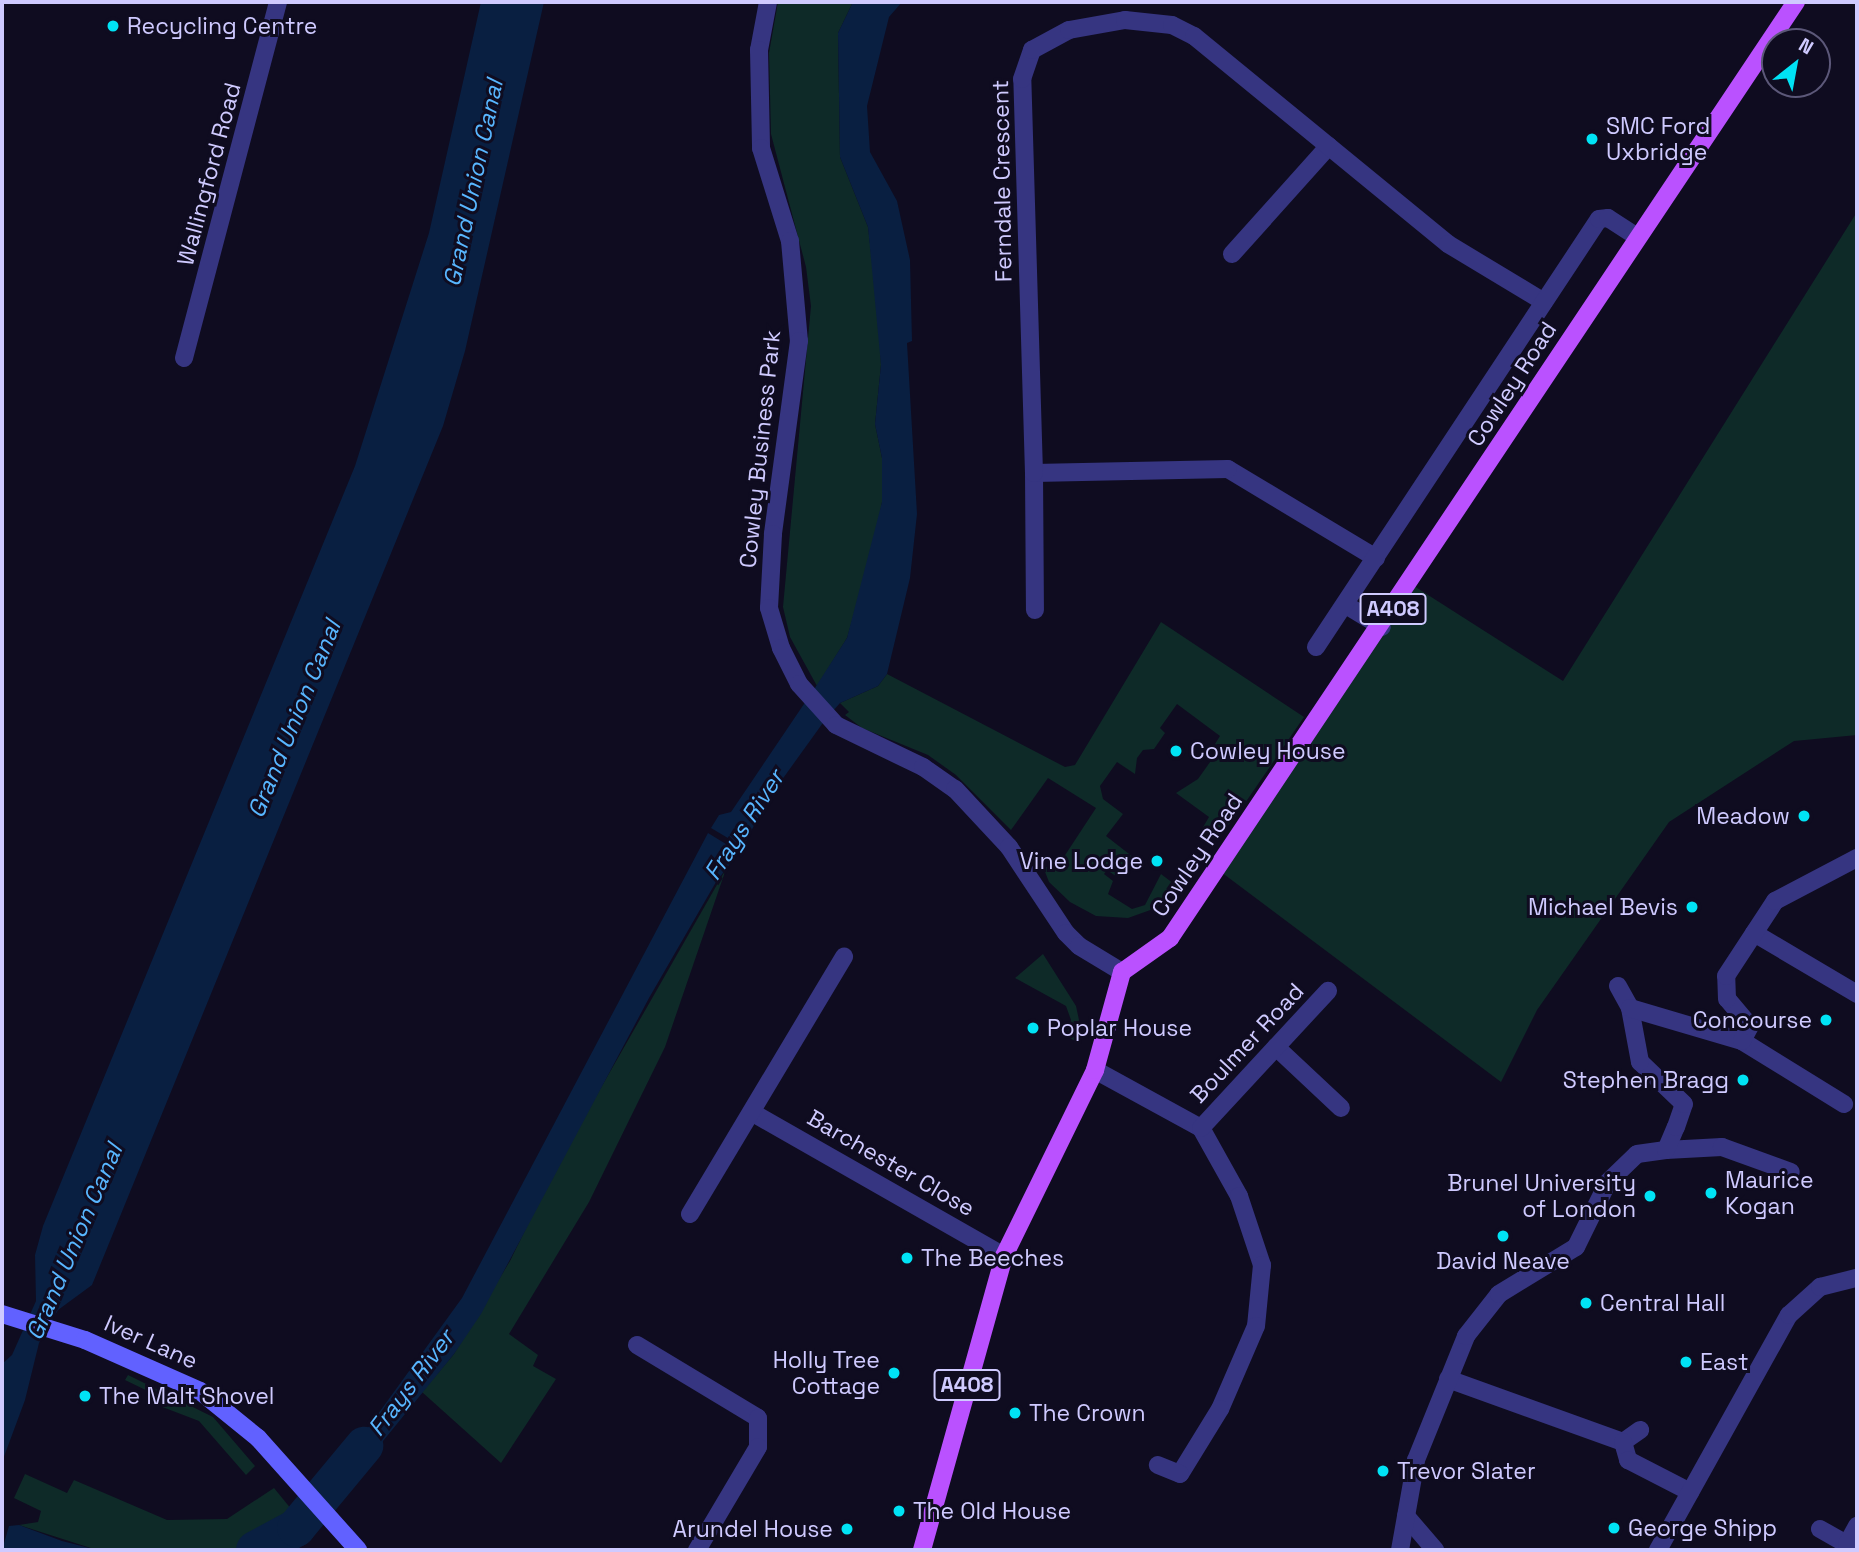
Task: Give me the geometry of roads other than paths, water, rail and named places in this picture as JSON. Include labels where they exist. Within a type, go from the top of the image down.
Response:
[{"type":"main road","name":"Cowley Road","points":[[1122,972],[1170,938],[1382,627],[1637,237],[1796,2]]},
{"type":"main road","name":"A408","points":[[922,1550],[1004,1256],[1094,1070],[1122,972]]},
{"type":"main road","name":"Iver Lane","points":[[7,1316],[67,1333],[165,1371],[200,1391],[229,1411],[337,1523],[358,1550]]},
{"type":"street","name":"Wallingford Road","points":[[184,358],[278,2]]},
{"type":"street","name":"Cowley Business Park","points":[[768,2],[759,50],[761,148],[790,241],[799,341],[773,534],[769,608],[781,648],[803,689],[836,725],[923,767],[955,789],[1009,848],[1066,933],[1079,946],[1122,972]]},
{"type":"street","name":"Ferndale Crescent","points":[[1035,610],[1034,473],[1021,79],[1032,50],[1069,30],[1105,22],[1172,25],[1214,49],[1448,244],[1544,302]]},
{"type":"street","points":[[1232,254],[1329,146]]},
{"type":"street","name":"Cowley Road","points":[[1316,647],[1599,219],[1608,218],[1637,237]]},
{"type":"street","points":[[1034,473],[1228,469],[1377,558]]},
{"type":"street","points":[[1346,605],[1382,627]]},
{"type":"street","points":[[1742,1041],[1750,1026],[1727,999],[1726,976],[1775,901],[1857,858]]},
{"type":"street","points":[[1754,933],[1857,994]]},
{"type":"street","points":[[690,1214],[753,1113],[844,957]]},
{"type":"street","points":[[1618,985],[1630,1008],[1640,1062],[1684,1104],[1666,1150]]},
{"type":"street","name":"Boulmer Road","points":[[1201,1128],[1328,991]]},
{"type":"street","points":[[1630,1008],[1742,1041],[1844,1104]]},
{"type":"street","points":[[1276,1047],[1341,1108]]},
{"type":"street","points":[[1094,1070],[1201,1128],[1239,1196],[1262,1265],[1256,1326],[1220,1409],[1181,1474],[1158,1465]]},
{"type":"street","name":"Barchester Close","points":[[753,1113],[1004,1256]]},
{"type":"street","points":[[1400,1550],[1416,1460],[1466,1336],[1499,1294],[1576,1247],[1608,1182],[1637,1154],[1666,1150],[1722,1147],[1791,1172]]},
{"type":"street","points":[[1658,1550],[1789,1315],[1820,1287],[1857,1278]]},
{"type":"street","points":[[637,1345],[758,1418],[758,1447],[697,1550]]},
{"type":"street","points":[[1448,1379],[1623,1442]]},
{"type":"street","points":[[1623,1442],[1640,1430]]},
{"type":"street","points":[[1623,1442],[1628,1460],[1690,1492]]},
{"type":"street","points":[[1406,1516],[1435,1550]]},
{"type":"street","points":[[1820,1530],[1852,1547],[1857,1525]]},
{"type":"water","name":"Grand Union Canal","points":[[481,2],[544,2],[465,351],[443,426],[92,1285],[58,1310],[39,1343],[25,1400],[2,1462],[2,1364],[12,1355],[36,1301],[35,1255],[43,1226],[355,466],[429,233]]},
{"type":"water","points":[[853,2],[902,2],[889,17],[867,106],[870,152],[897,201],[910,260],[912,341],[907,343],[917,514],[910,578],[887,674],[878,686],[840,703],[833,711],[813,691],[847,638],[882,502],[882,458],[875,424],[881,365],[868,227],[840,157],[838,33]]},
{"type":"water","points":[[806,701],[825,720],[766,802],[743,847],[711,828],[719,815],[731,812]]},
{"type":"water","points":[[708,833],[739,852],[716,882],[649,998],[481,1314],[454,1354],[339,1495],[323,1477],[362,1436],[462,1298]]},
{"type":"water","points":[[292,1510],[312,1532],[284,1550],[235,1550],[246,1547]]},
{"type":"water","points":[[19,1525],[62,1541],[97,1550],[2,1550],[9,1526]]},
{"type":"waterway","name":"Frays River","points":[[255,1550],[296,1528],[364,1446]]},
{"type":"place","name":"Recycling Centre","points":[[113,26]]},
{"type":"place","name":"SMC Ford Uxbridge","points":[[1592,139]]},
{"type":"place","name":"Cowley House","points":[[1176,751]]},
{"type":"place","name":"Meadow","points":[[1804,816]]},
{"type":"place","name":"Vine Lodge","points":[[1157,861]]},
{"type":"place","name":"Michael Bevis","points":[[1692,907]]},
{"type":"place","name":"Concourse","points":[[1826,1020]]},
{"type":"place","name":"Poplar House","points":[[1033,1028]]},
{"type":"place","name":"Stephen Bragg","points":[[1743,1080]]},
{"type":"place","name":"Maurice Kogan","points":[[1711,1193]]},
{"type":"place","name":"Brunel University of London","points":[[1650,1196]]},
{"type":"place","name":"David Neave","points":[[1503,1236]]},
{"type":"place","name":"The Beeches","points":[[907,1258]]},
{"type":"place","name":"Central Hall","points":[[1586,1303]]},
{"type":"place","name":"East","points":[[1686,1362]]},
{"type":"place","name":"Holly Tree Cottage","points":[[894,1373]]},
{"type":"place","name":"The Malt Shovel","points":[[85,1396]]},
{"type":"place","name":"The Crown","points":[[1015,1413]]},
{"type":"place","name":"Trevor Slater","points":[[1383,1471]]},
{"type":"place","name":"The Old House","points":[[899,1511]]},
{"type":"place","name":"George Shipp","points":[[1614,1528]]},
{"type":"place","name":"Arundel House","points":[[847,1529]]}]
